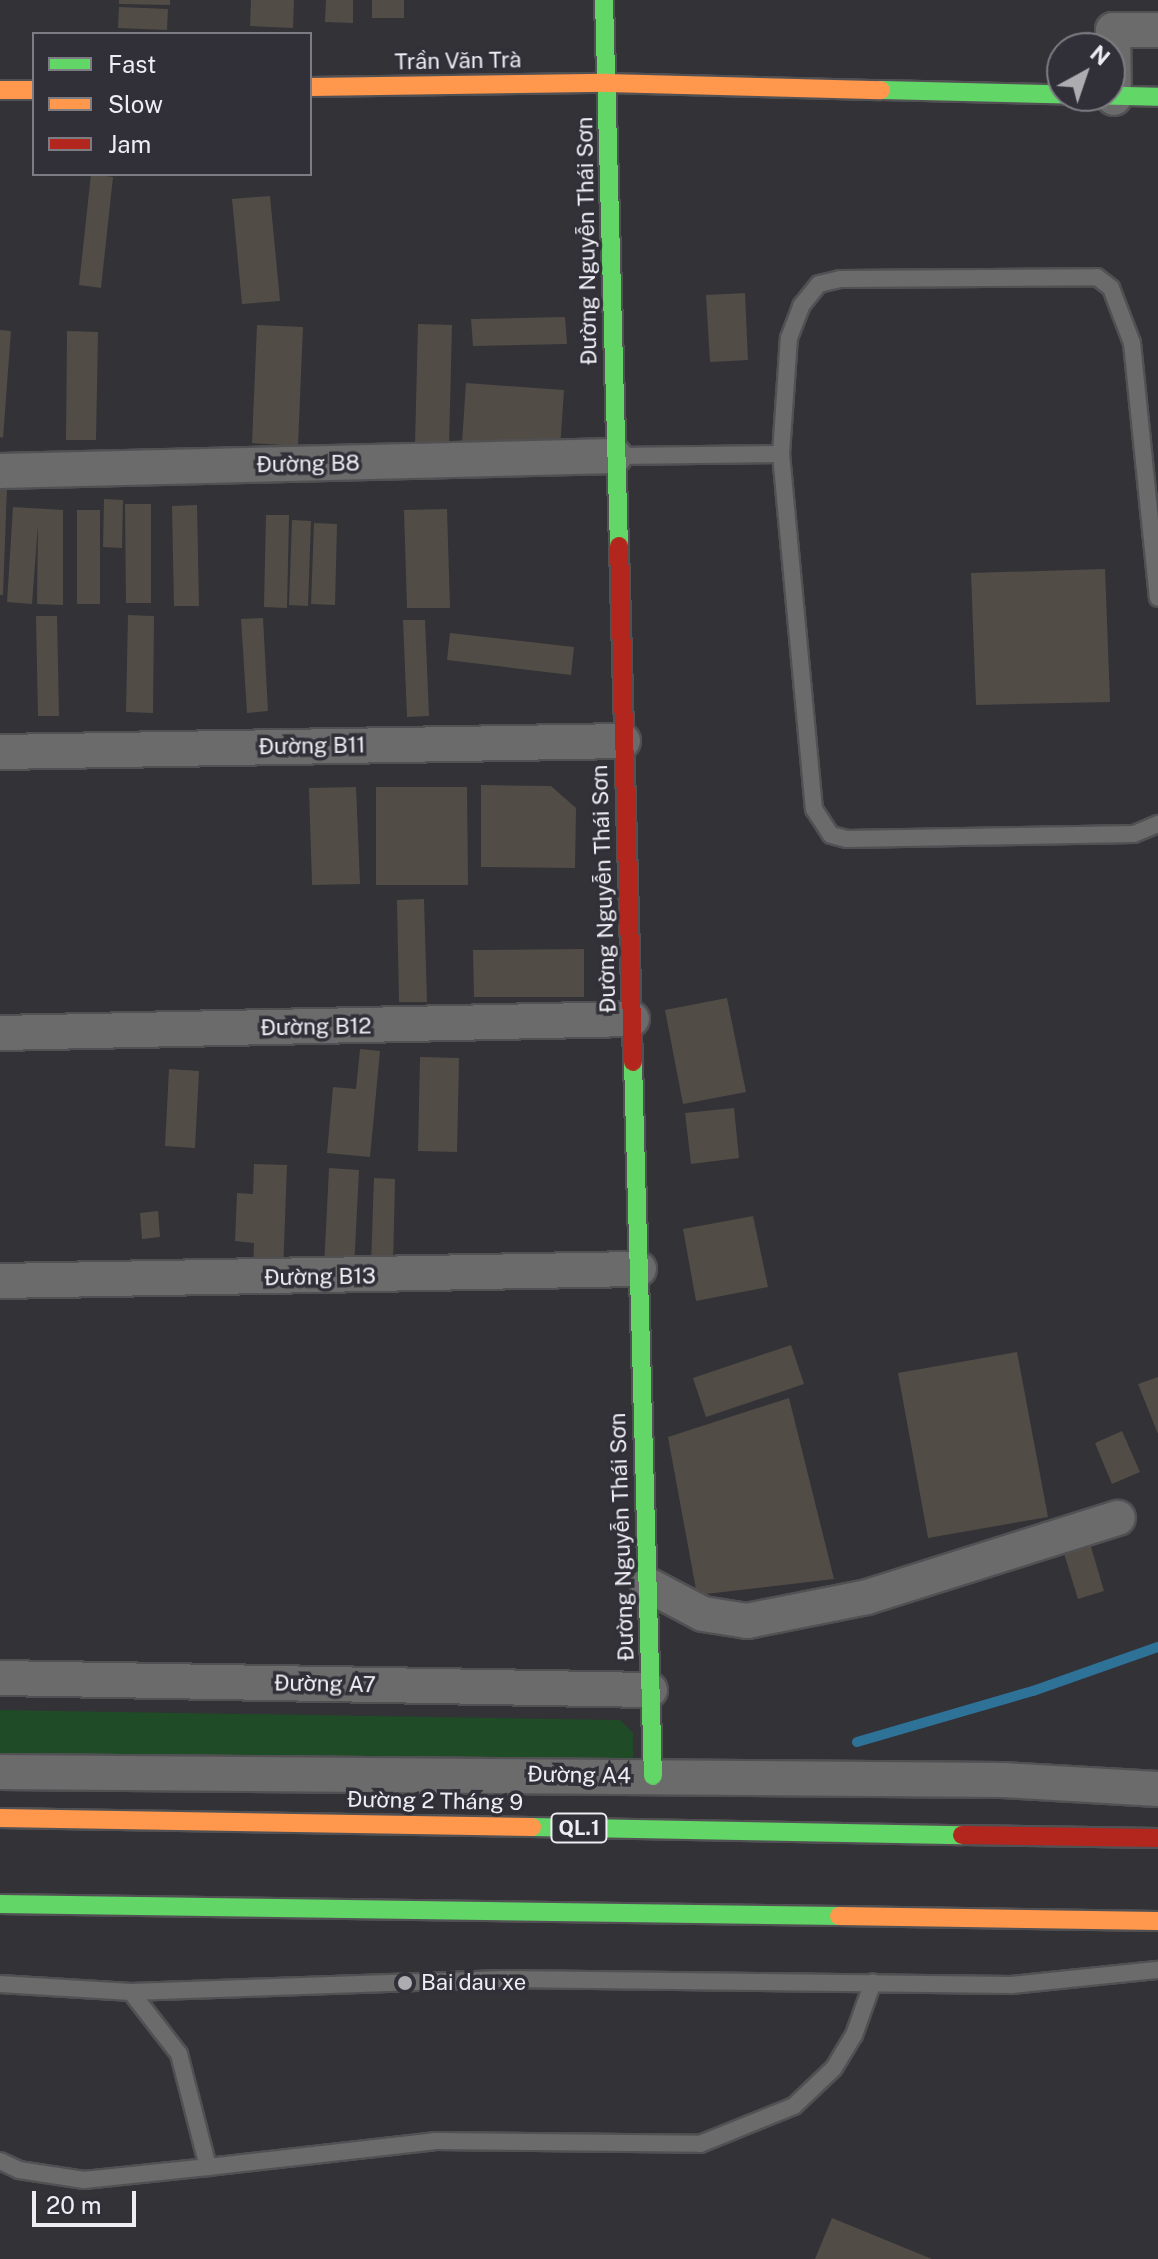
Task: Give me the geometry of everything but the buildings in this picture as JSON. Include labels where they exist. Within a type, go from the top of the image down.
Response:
[{"type":"main road","name":"Đường Nguyễn Thái Sơn","points":[[604,0],[653,1776]]},
{"type":"main road","name":"Trần Văn Trà","points":[[312,87],[607,83],[1046,96]]},
{"type":"main road","points":[[0,90],[32,90]]},
{"type":"main road","name":"Trần Văn Trà","points":[[1126,98],[1158,97]]},
{"type":"main road","name":"Đường 2 Tháng 9","points":[[0,1818],[1158,1838]]},
{"type":"main road","points":[[0,1904],[1158,1921]]},
{"type":"street","points":[[1113,32],[1158,30]]},
{"type":"street","name":"Đường B8","points":[[0,471],[615,456]]},
{"type":"street","name":"Đường B11","points":[[0,752],[623,741]]},
{"type":"street","name":"Đường B12","points":[[0,1033],[632,1019]]},
{"type":"street","name":"Đường B13","points":[[0,1281],[639,1269]]},
{"type":"street","points":[[648,1585],[703,1614],[747,1621],[867,1597],[1118,1518]]},
{"type":"street","name":"Đường A7","points":[[0,1678],[650,1690]]},
{"type":"street","name":"Đường A4","points":[[0,1772],[1002,1780],[1158,1789]]},
{"type":"lane","points":[[1158,598],[1132,343],[1111,288],[1097,277],[840,279],[819,284],[801,306],[789,338],[781,454],[814,809],[831,835],[847,839],[1134,834],[1158,824]]},
{"type":"lane","points":[[615,456],[781,454]]},
{"type":"lane","points":[[0,1984],[131,1992],[506,1979],[1012,1985],[1158,1970]]},
{"type":"lane","points":[[0,2161],[19,2170],[84,2180],[435,2141],[700,2144],[794,2106],[834,2068],[854,2035],[873,1982]]},
{"type":"lane","points":[[131,1992],[179,2054],[208,2167]]},
{"type":"green space","points":[[0,1710],[620,1720],[633,1733],[633,1762],[0,1759]]},
{"type":"waterway","points":[[857,1742],[1033,1691],[1158,1647]]},
{"type":"traffic: fast","points":[[604,0],[619,546]]},
{"type":"traffic: fast","points":[[881,90],[1158,97]]},
{"type":"traffic: fast","points":[[633,1062],[653,1776]]},
{"type":"traffic: fast","points":[[532,1827],[962,1835]]},
{"type":"traffic: fast","points":[[0,1904],[839,1916]]},
{"type":"traffic: slow","points":[[312,87],[607,83],[881,90]]},
{"type":"traffic: slow","points":[[0,90],[32,90]]},
{"type":"traffic: slow","points":[[0,1818],[532,1827]]},
{"type":"traffic: slow","points":[[839,1916],[1158,1921]]},
{"type":"traffic: jam","points":[[619,546],[633,1062]]},
{"type":"traffic: jam","points":[[962,1835],[1158,1838]]},
{"type":"place","name":"Bai dau xe","points":[[405,1983]]}]
